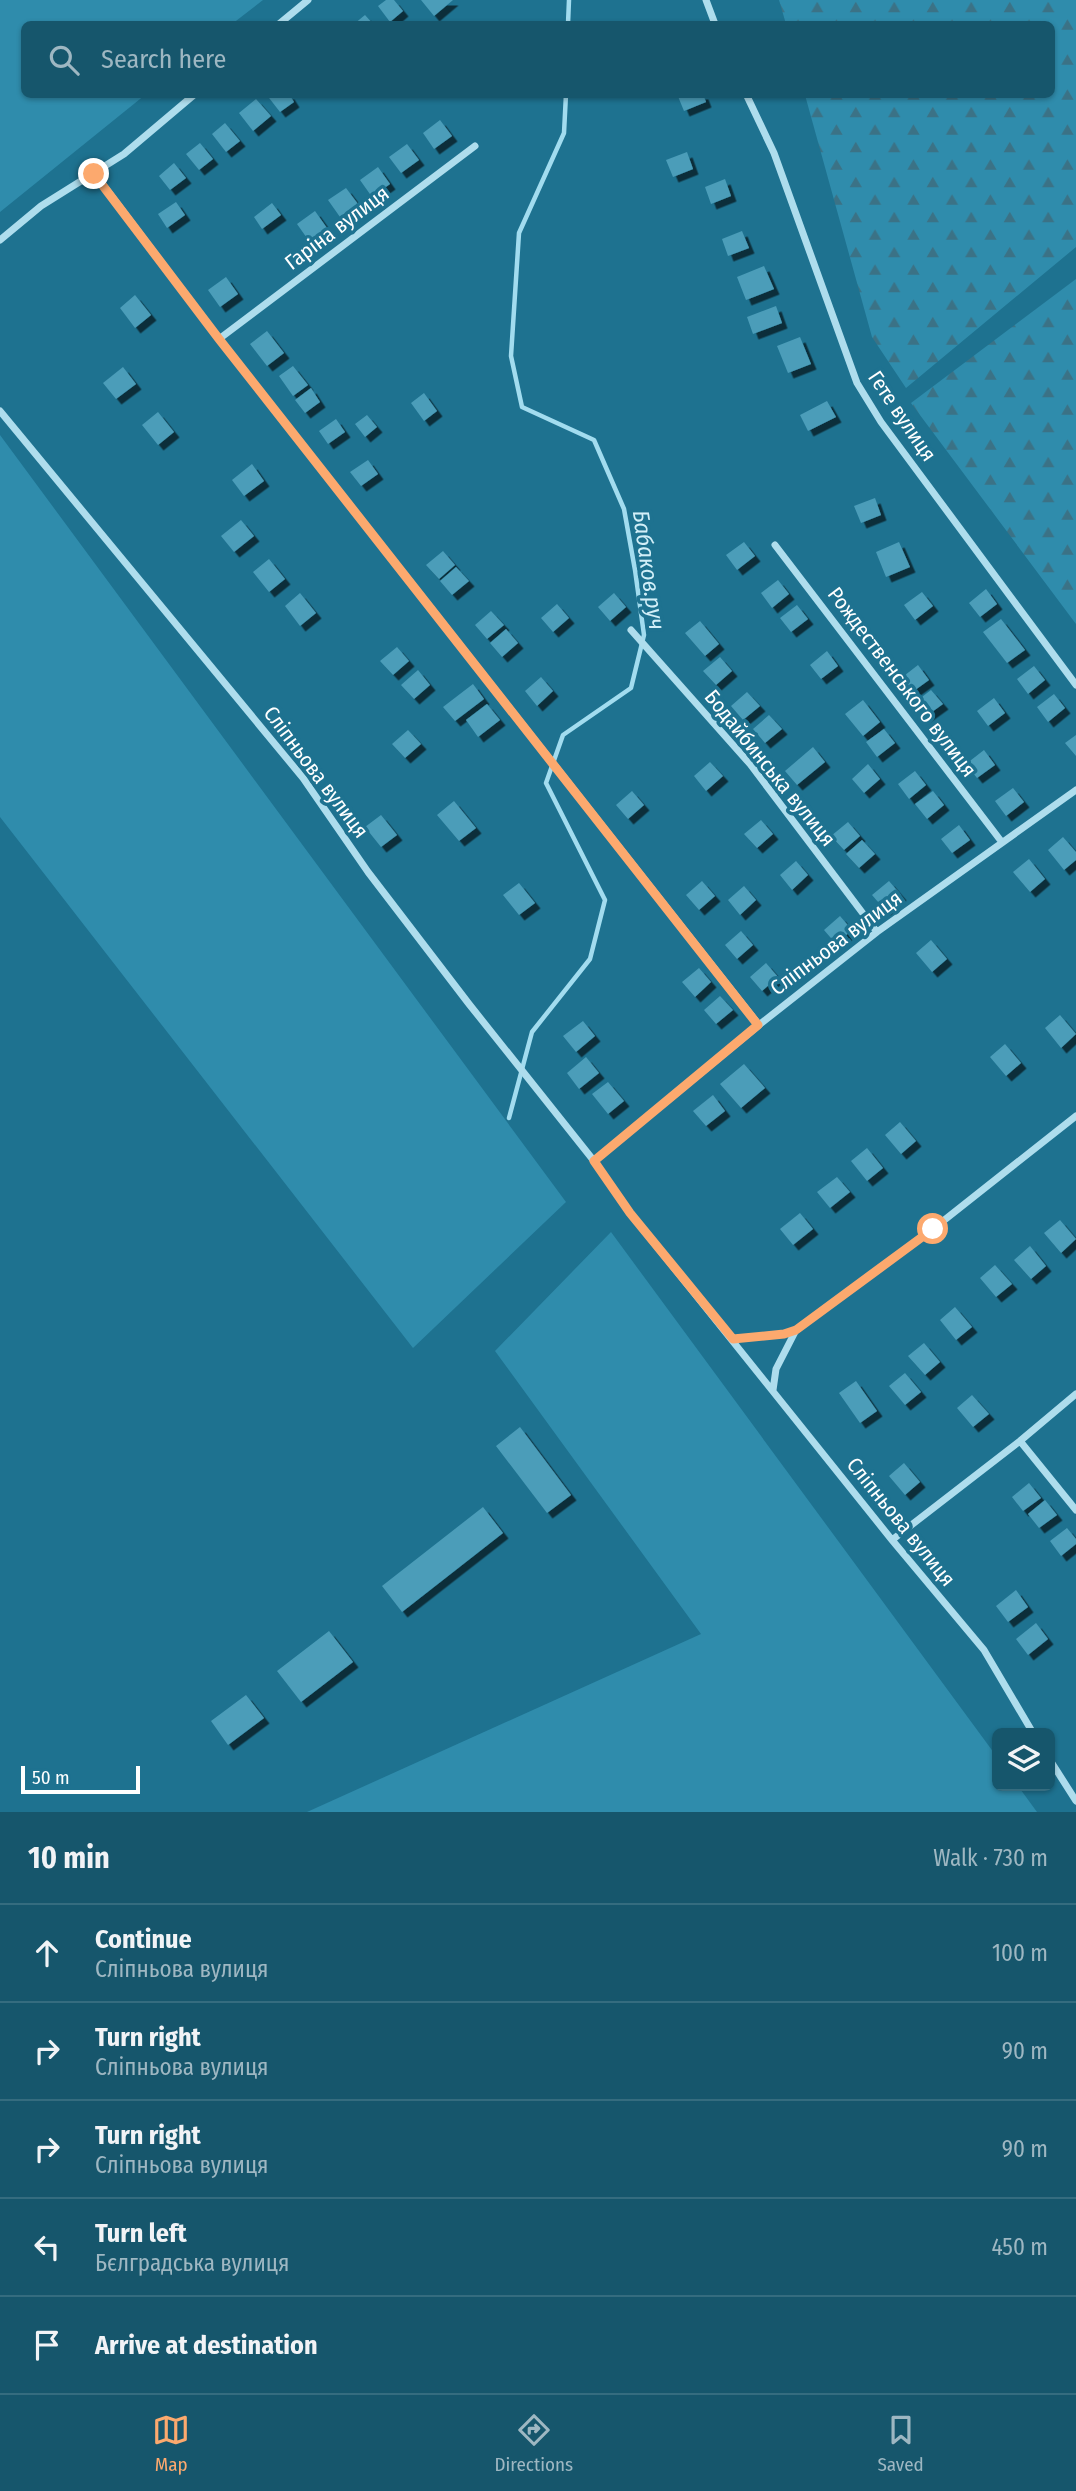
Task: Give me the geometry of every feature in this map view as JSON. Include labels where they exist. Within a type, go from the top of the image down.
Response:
[{"type":"street","points":[[283,21],[308,0]]},
{"type":"street","points":[[706,0],[714,21]]},
{"type":"street","points":[[0,240],[41,206],[124,154],[190,98]]},
{"type":"street","name":"Гете вулиця","points":[[748,98],[774,153],[857,383],[881,422],[1076,685]]},
{"type":"street","name":"Гаріна вулиця","points":[[219,339],[475,146]]},
{"type":"street","points":[[94,174],[219,339],[758,1025]]},
{"type":"street","name":"Сліпньова вулиця","points":[[0,411],[303,778],[368,872],[594,1161],[630,1213],[891,1540],[984,1650],[1029,1728]]},
{"type":"street","name":"Рождественського вулиця","points":[[775,545],[1002,841]]},
{"type":"street","name":"Бодайбинська вулиця","points":[[631,630],[750,764],[877,932]]},
{"type":"street","name":"Сліпньова вулиця","points":[[594,1161],[758,1025],[877,932],[1076,790]]},
{"type":"street","points":[[733,1339],[784,1334],[796,1330],[933,1229],[1076,1116]]},
{"type":"street","points":[[773,1390],[776,1368],[796,1330]]},
{"type":"street","points":[[891,1540],[1020,1441],[1076,1394]]},
{"type":"street","points":[[1020,1441],[1076,1510]]},
{"type":"street","points":[[1055,1768],[1076,1801]]},
{"type":"green space","points":[[0,0],[263,0],[236,21],[21,21],[21,98],[141,98],[0,212]]},
{"type":"green space","points":[[779,0],[1076,0],[1076,247],[906,388],[872,337],[806,98],[1055,98],[1055,21],[785,21]]},
{"type":"green space","points":[[1076,279],[1076,624],[911,403]]},
{"type":"green space","points":[[0,435],[566,1202],[413,1348],[0,817]]},
{"type":"green space","points":[[611,1232],[992,1750],[992,1791],[1022,1791],[1037,1812],[307,1812],[701,1634],[495,1351]]},
{"type":"building","points":[[386,0],[394,0],[403,11],[389,21],[378,6]]},
{"type":"building","points":[[421,0],[453,0],[434,16]]},
{"type":"building","points":[[365,15],[370,21],[358,21]]},
{"type":"building","points":[[269,98],[292,98],[294,102],[280,112]]},
{"type":"building","points":[[679,98],[704,98],[706,102],[684,111]]},
{"type":"building","points":[[256,99],[271,116],[253,131],[239,113]]},
{"type":"building","points":[[440,120],[452,136],[434,149],[423,133]]},
{"type":"building","points":[[225,123],[240,141],[226,152],[212,134]]},
{"type":"building","points":[[200,143],[213,159],[199,170],[186,154]]},
{"type":"building","points":[[407,144],[419,160],[401,173],[389,157]]},
{"type":"building","points":[[687,152],[693,169],[673,177],[666,160]]},
{"type":"building","points":[[174,163],[186,178],[170,190],[159,176]]},
{"type":"building","points":[[378,167],[390,184],[372,197],[360,180]]},
{"type":"building","points":[[725,179],[731,196],[711,204],[705,187]]},
{"type":"building","points":[[346,188],[358,204],[340,217],[328,200]]},
{"type":"building","points":[[176,202],[185,215],[167,228],[158,214]]},
{"type":"building","points":[[272,203],[281,215],[262,229],[254,217]]},
{"type":"building","points":[[315,211],[327,228],[309,241],[297,224]]},
{"type":"building","points":[[742,231],[749,248],[728,256],[722,239]]},
{"type":"building","points":[[764,266],[774,289],[746,300],[737,277]]},
{"type":"building","points":[[226,277],[238,294],[220,307],[208,290]]},
{"type":"building","points":[[135,295],[151,315],[135,328],[120,308]]},
{"type":"building","points":[[776,306],[782,323],[753,334],[747,317]]},
{"type":"building","points":[[267,331],[284,353],[267,366],[250,344]]},
{"type":"building","points":[[800,337],[811,364],[788,373],[777,346]]},
{"type":"building","points":[[293,366],[308,385],[293,396],[279,376]]},
{"type":"building","points":[[123,367],[136,384],[116,399],[103,383]]},
{"type":"building","points":[[311,388],[320,402],[305,413],[295,400]]},
{"type":"building","points":[[424,393],[437,411],[424,421],[411,403]]},
{"type":"building","points":[[827,401],[836,417],[808,431],[800,415]]},
{"type":"building","points":[[158,412],[174,432],[158,445],[142,425]]},
{"type":"building","points":[[367,415],[377,427],[365,437],[355,424]]},
{"type":"building","points":[[336,419],[345,432],[328,444],[319,431]]},
{"type":"building","points":[[368,460],[378,474],[361,486],[350,472]]},
{"type":"building","points":[[252,464],[264,481],[244,496],[232,480]]},
{"type":"building","points":[[875,498],[881,515],[861,523],[854,506]]},
{"type":"building","points":[[241,520],[254,536],[234,552],[221,536]]},
{"type":"building","points":[[744,542],[755,556],[737,570],[726,555]]},
{"type":"building","points":[[899,542],[910,567],[886,577],[876,552]]},
{"type":"building","points":[[443,551],[455,565],[439,579],[426,565]]},
{"type":"building","points":[[269,559],[285,579],[269,592],[253,572]]},
{"type":"building","points":[[456,567],[469,581],[452,595],[440,581]]},
{"type":"building","points":[[778,580],[789,594],[772,608],[761,593]]},
{"type":"building","points":[[986,589],[997,604],[980,617],[969,603]]},
{"type":"building","points":[[922,592],[933,606],[915,620],[904,605]]},
{"type":"building","points":[[300,593],[316,613],[300,626],[285,606]]},
{"type":"building","points":[[614,593],[626,607],[610,621],[598,607]]},
{"type":"building","points":[[557,604],[569,618],[553,632],[541,618]]},
{"type":"building","points":[[797,605],[808,619],[791,632],[780,618]]},
{"type":"building","points":[[491,611],[504,625],[487,639],[475,625]]},
{"type":"building","points":[[1001,619],[1025,650],[1007,663],[983,632]]},
{"type":"building","points":[[700,621],[719,644],[705,656],[685,633]]},
{"type":"building","points":[[506,629],[518,643],[502,657],[490,643]]},
{"type":"building","points":[[397,647],[409,661],[393,675],[380,661]]},
{"type":"building","points":[[827,651],[838,666],[821,679],[810,665]]},
{"type":"building","points":[[720,657],[732,671],[716,685],[703,671]]},
{"type":"building","points":[[918,665],[929,680],[911,693],[900,679]]},
{"type":"building","points":[[1034,666],[1045,680],[1028,694],[1017,679]]},
{"type":"building","points":[[418,670],[430,685],[414,699],[401,685]]},
{"type":"building","points":[[541,677],[553,691],[537,706],[525,691]]},
{"type":"building","points":[[473,684],[484,699],[455,721],[443,707]]},
{"type":"building","points":[[931,690],[943,704],[925,717],[914,703]]},
{"type":"building","points":[[747,692],[760,706],[743,720],[731,706]]},
{"type":"building","points":[[1054,694],[1065,708],[1048,722],[1037,707]]},
{"type":"building","points":[[994,698],[1005,713],[988,726],[977,711]]},
{"type":"building","points":[[863,700],[880,722],[863,736],[845,714]]},
{"type":"building","points":[[487,704],[500,720],[478,737],[466,720]]},
{"type":"building","points":[[769,715],[782,729],[765,743],[753,729]]},
{"type":"building","points":[[884,729],[895,743],[877,757],[866,742]]},
{"type":"building","points":[[408,730],[421,744],[405,758],[392,744]]},
{"type":"building","points":[[1076,735],[1076,756],[1065,743]]},
{"type":"building","points":[[813,747],[825,762],[797,785],[785,771]]},
{"type":"building","points":[[984,750],[995,765],[977,778],[966,764]]},
{"type":"building","points":[[710,762],[723,776],[706,791],[694,776]]},
{"type":"building","points":[[868,764],[880,779],[864,793],[852,779]]},
{"type":"building","points":[[915,771],[926,785],[909,799],[898,784]]},
{"type":"building","points":[[1013,788],[1024,802],[1006,816],[995,801]]},
{"type":"building","points":[[632,791],[644,805],[628,819],[616,805]]},
{"type":"building","points":[[933,791],[944,805],[927,819],[915,804]]},
{"type":"building","points":[[454,801],[476,828],[459,841],[437,815]]},
{"type":"building","points":[[381,815],[397,835],[381,847],[365,827]]},
{"type":"building","points":[[761,820],[773,834],[757,848],[744,834]]},
{"type":"building","points":[[848,822],[860,836],[844,850],[831,836]]},
{"type":"building","points":[[959,825],[970,840],[952,853],[941,839]]},
{"type":"building","points":[[1063,837],[1076,852],[1076,860],[1064,870],[1048,850]]},
{"type":"building","points":[[862,840],[875,854],[859,868],[846,854]]},
{"type":"building","points":[[1029,859],[1045,879],[1030,892],[1013,872]]},
{"type":"building","points":[[796,861],[808,875],[792,890],[780,875]]},
{"type":"building","points":[[702,881],[715,896],[699,910],[686,895]]},
{"type":"building","points":[[889,881],[901,895],[885,910],[872,895]]},
{"type":"building","points":[[519,883],[535,903],[519,915],[503,895]]},
{"type":"building","points":[[744,886],[756,900],[740,915],[728,900]]},
{"type":"building","points":[[840,916],[852,930],[836,944],[824,930]]},
{"type":"building","points":[[741,931],[753,945],[737,959],[725,945]]},
{"type":"building","points":[[931,940],[947,959],[932,972],[916,953]]},
{"type":"building","points":[[766,963],[778,977],[762,991],[750,977]]},
{"type":"building","points":[[699,968],[711,982],[695,997],[682,982]]},
{"type":"building","points":[[720,996],[733,1010],[716,1024],[704,1010]]},
{"type":"building","points":[[1060,1015],[1076,1034],[1061,1048],[1045,1028]]},
{"type":"building","points":[[583,1021],[595,1036],[576,1052],[563,1036]]},
{"type":"building","points":[[1005,1044],[1021,1063],[1006,1076],[990,1057]]},
{"type":"building","points":[[586,1057],[599,1073],[579,1089],[567,1073]]},
{"type":"building","points":[[744,1064],[765,1088],[741,1108],[720,1084]]},
{"type":"building","points":[[608,1082],[624,1101],[608,1114],[592,1094]]},
{"type":"building","points":[[713,1095],[725,1111],[706,1126],[693,1111]]},
{"type":"building","points":[[900,1122],[916,1141],[901,1154],[885,1135]]},
{"type":"building","points":[[867,1148],[883,1168],[867,1181],[851,1161]]},
{"type":"building","points":[[837,1177],[850,1192],[830,1208],[817,1192]]},
{"type":"building","points":[[800,1213],[813,1229],[793,1245],[780,1229]]},
{"type":"building","points":[[1060,1220],[1076,1239],[1061,1253],[1044,1233]]},
{"type":"building","points":[[1030,1246],[1046,1266],[1031,1279],[1014,1260]]},
{"type":"building","points":[[995,1265],[1012,1284],[996,1297],[980,1278]]},
{"type":"building","points":[[955,1307],[972,1327],[956,1340],[940,1320]]},
{"type":"building","points":[[924,1343],[940,1362],[925,1375],[908,1356]]},
{"type":"building","points":[[905,1373],[921,1392],[905,1405],[889,1386]]},
{"type":"building","points":[[856,1381],[877,1411],[860,1423],[839,1393]]},
{"type":"building","points":[[972,1395],[989,1414],[973,1427],[957,1408]]},
{"type":"building","points":[[520,1427],[571,1495],[547,1513],[496,1446]]},
{"type":"building","points":[[904,1463],[920,1482],[905,1495],[889,1476]]},
{"type":"building","points":[[1029,1483],[1041,1498],[1023,1511],[1012,1497]]},
{"type":"building","points":[[1045,1500],[1057,1515],[1039,1528],[1028,1514]]},
{"type":"building","points":[[483,1507],[503,1533],[402,1612],[382,1586]]},
{"type":"building","points":[[1067,1528],[1076,1539],[1076,1544],[1061,1556],[1050,1541]]},
{"type":"building","points":[[1016,1590],[1028,1607],[1008,1622],[996,1606]]},
{"type":"building","points":[[1036,1623],[1048,1639],[1028,1655],[1016,1639]]},
{"type":"building","points":[[329,1631],[353,1662],[301,1702],[277,1671]]},
{"type":"building","points":[[246,1695],[264,1718],[228,1745],[211,1721]]},
{"type":"waterway","name":"Бабаков.руч","points":[[568,21],[569,0]]},
{"type":"waterway","name":"Бабаков.руч","points":[[509,1118],[532,1032],[590,959],[605,900],[546,783],[563,735],[631,688],[644,635],[624,509],[594,440],[522,407],[511,356],[519,233],[564,133],[566,98]]},
{"type":"route","points":[[94,174],[219,339],[758,1025],[594,1161],[630,1213],[733,1339],[784,1334],[796,1330],[933,1229]]}]
